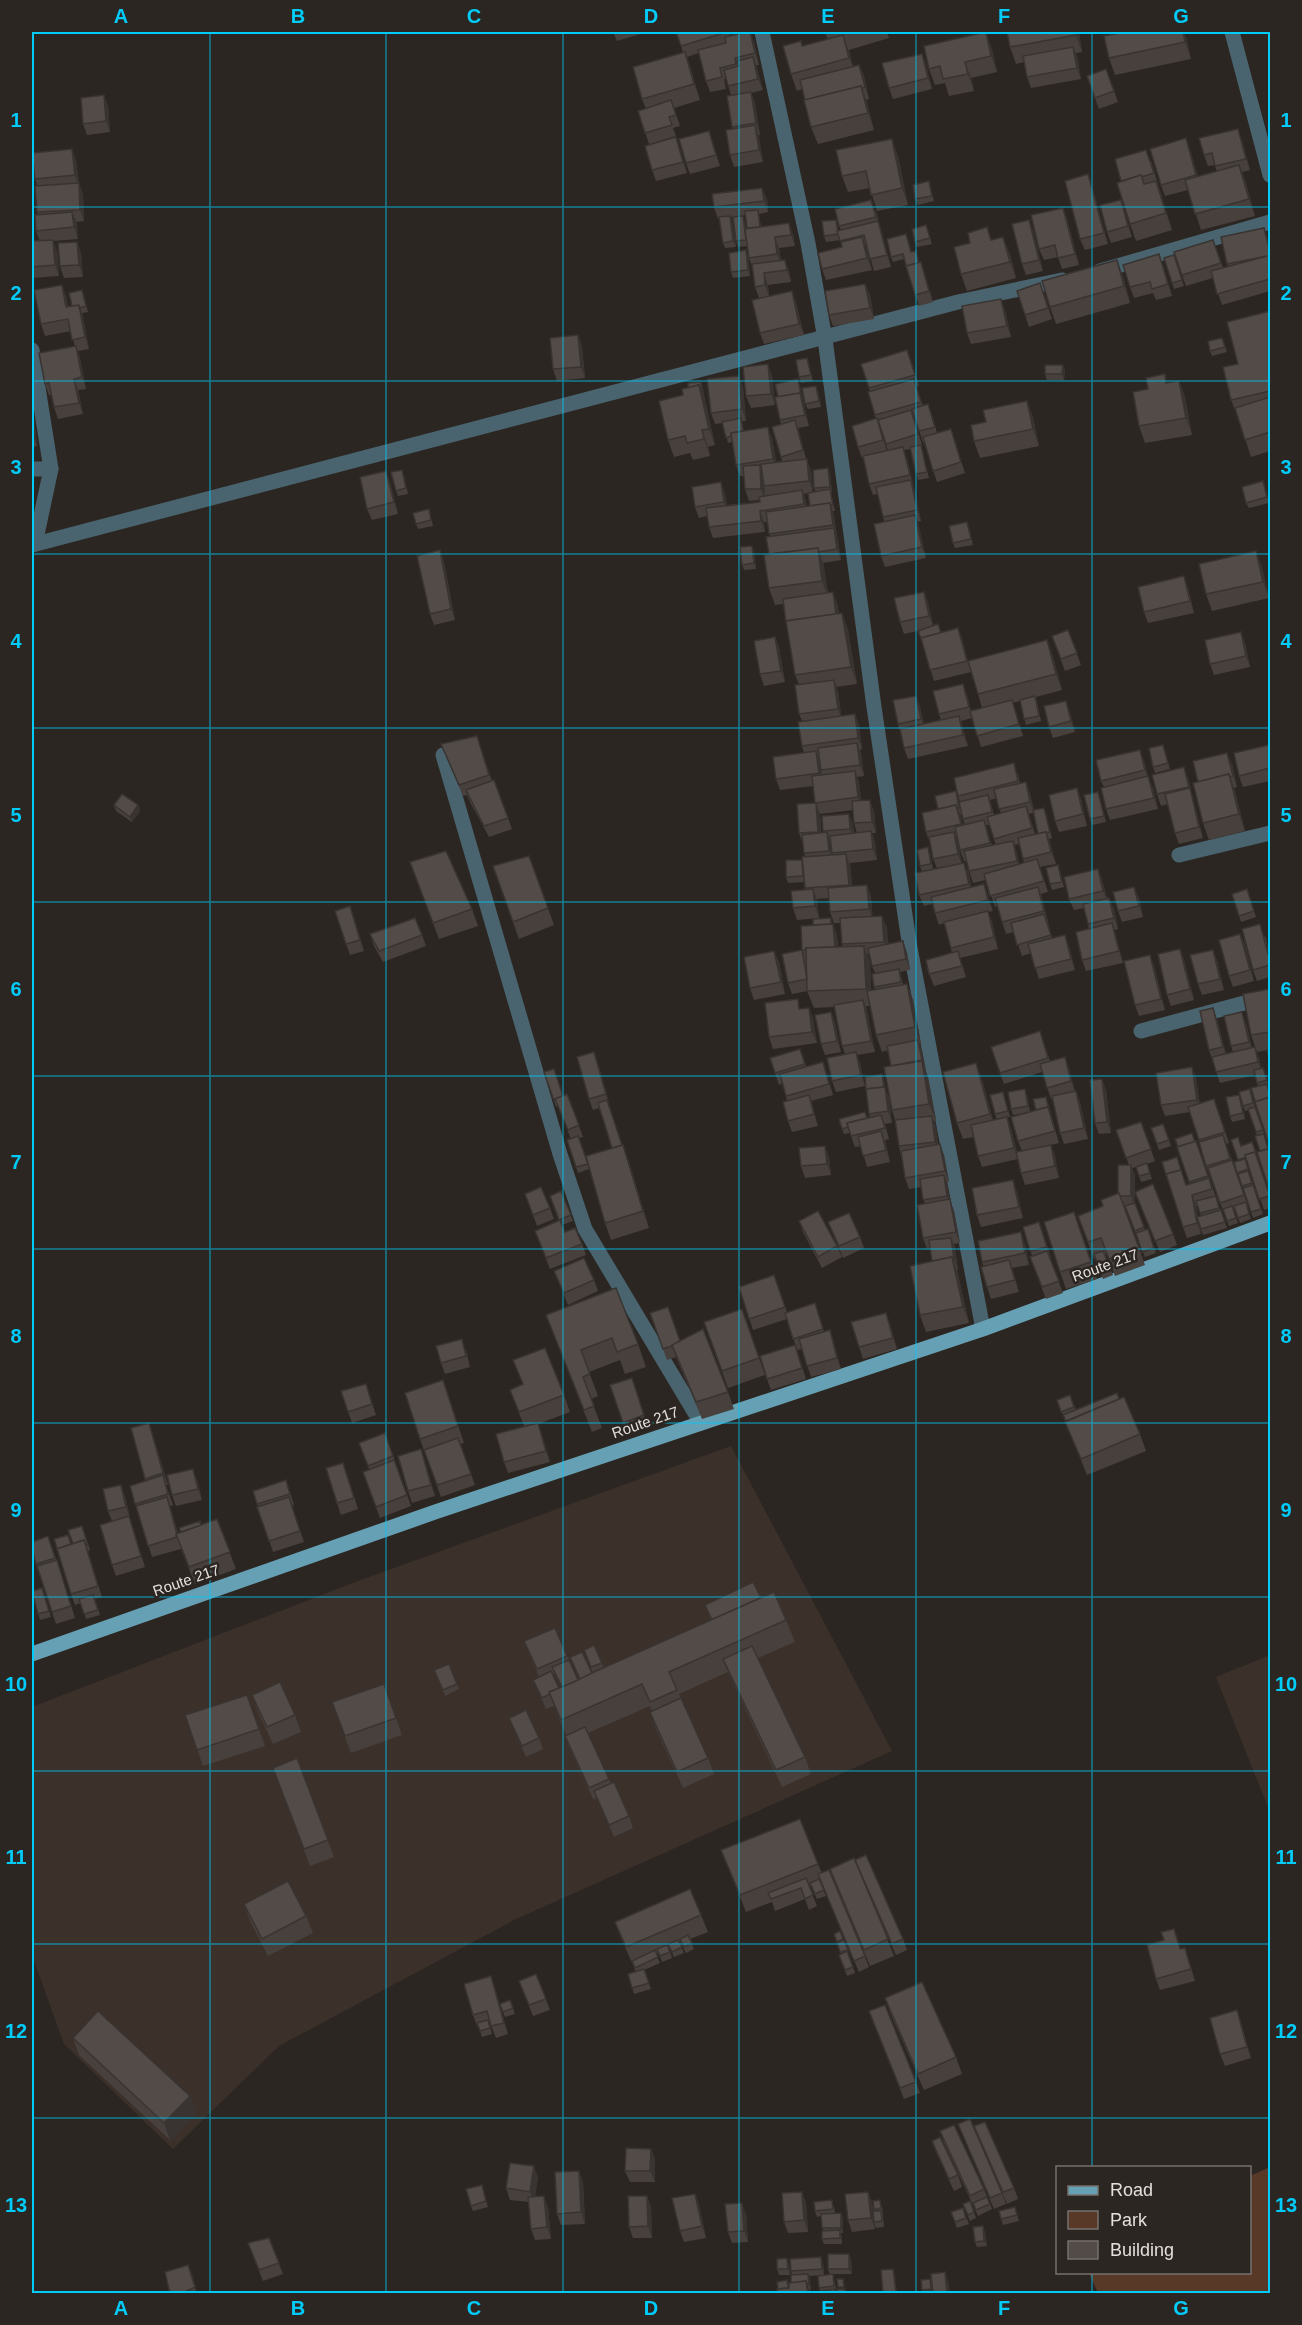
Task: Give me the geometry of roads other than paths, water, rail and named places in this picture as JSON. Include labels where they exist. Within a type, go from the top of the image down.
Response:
[{"type":"main road","name":"Route 217","points":[[32,1654],[345,1543],[983,1329],[1270,1223]]},
{"type":"street","points":[[762,32],[808,243],[825,339],[874,707],[910,948],[983,1329]]},
{"type":"street","points":[[1232,32],[1270,175]]},
{"type":"street","points":[[32,350],[51,469],[33,544],[825,339],[958,302],[1084,275],[1270,222]]},
{"type":"street","points":[[32,469],[51,469]]},
{"type":"street","points":[[443,755],[560,1154],[585,1228],[701,1423]]},
{"type":"street","points":[[1179,855],[1270,833]]},
{"type":"street","points":[[1141,1031],[1270,996]]}]
